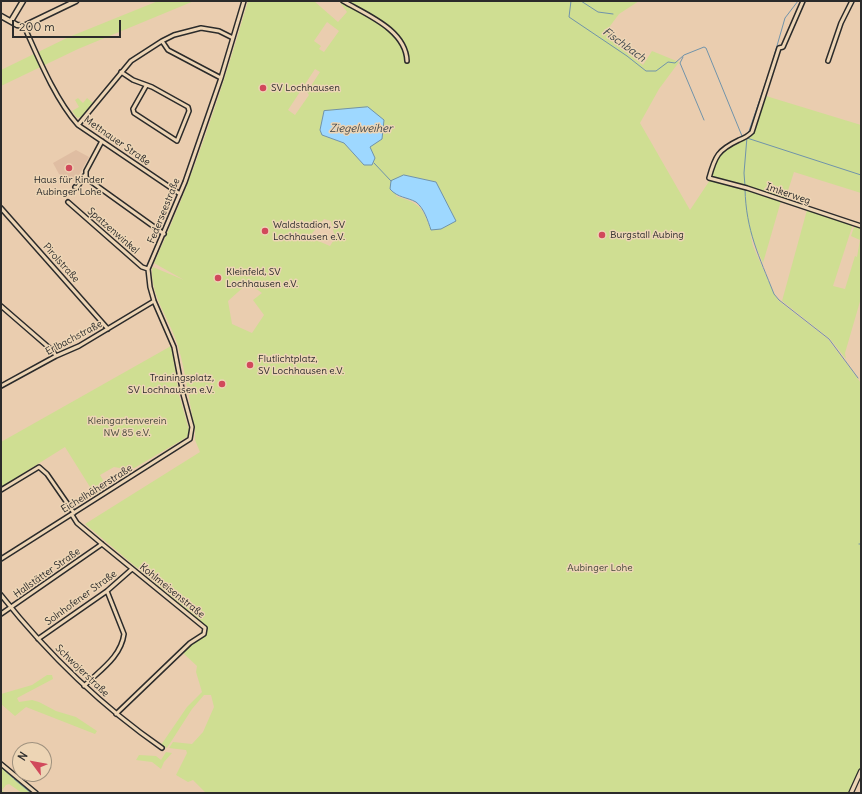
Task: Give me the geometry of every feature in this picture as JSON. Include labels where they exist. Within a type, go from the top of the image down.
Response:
[{"type":"main road","points":[[11,21],[23,1]]},
{"type":"main road","points":[[1,16],[24,26],[76,1]]},
{"type":"street","name":"Federseestraße","points":[[148,269],[180,194],[221,78],[244,1]]},
{"type":"street","points":[[344,1],[396,34],[405,46],[407,61]]},
{"type":"street","name":"Imkerweg","points":[[803,1],[783,47],[779,48],[757,117],[749,136],[726,146],[718,154],[709,178],[746,188],[861,226]]},
{"type":"street","points":[[828,61],[841,23],[852,1]]},
{"type":"street","name":"Mettnauer Straße","points":[[24,26],[52,84],[70,116],[78,125],[180,194]]},
{"type":"street","points":[[78,125],[121,72],[139,54],[162,41],[181,32],[201,28],[219,31],[233,38]]},
{"type":"street","points":[[162,41],[168,50],[221,78]]},
{"type":"street","points":[[121,72],[146,86],[152,87],[189,109],[178,141],[134,113],[133,109],[146,86]]},
{"type":"street","points":[[75,187],[77,188],[85,175],[102,141]]},
{"type":"street","points":[[85,175],[89,181],[164,234]]},
{"type":"street","name":"Spatzenwinkel","points":[[68,202],[142,267],[148,269]]},
{"type":"street","name":"Pirolstraße","points":[[1,208],[108,329]]},
{"type":"street","points":[[148,269],[150,287],[154,301]]},
{"type":"street","name":"Erlbachstraße","points":[[1,386],[56,356],[79,346],[154,301]]},
{"type":"street","name":"Eichelhäherstraße","points":[[1,559],[186,442],[192,433],[192,427],[182,394],[171,337],[154,301]]},
{"type":"street","points":[[1,306],[53,351],[56,356]]},
{"type":"street","name":"Kohlmeisenstraße","points":[[1,490],[39,467],[47,474],[73,514],[77,523],[205,628],[204,634],[190,643],[116,714]]},
{"type":"street","name":"Hallstätter Straße","points":[[1,614],[102,544]]},
{"type":"street","name":"Solnhofener Straße","points":[[38,639],[107,591],[132,569]]},
{"type":"street","points":[[84,686],[118,653],[123,641],[124,634],[107,591]]},
{"type":"street","name":"Schwojerstraße","points":[[1,595],[38,639],[84,686],[116,714],[162,748]]},
{"type":"street","points":[[1,764],[36,793]]},
{"type":"street","points":[[851,793],[861,771]]},
{"type":"shaded area","name":"Haus für Kinder Aubinger Lohe","points":[[76,150],[89,157],[75,182],[59,174],[53,163]]},
{"type":"green space","points":[[158,1],[194,1],[78,49],[1,86],[1,70],[69,37]]},
{"type":"green space","name":"Aubinger Lohe","points":[[248,1],[314,1],[338,22],[347,12],[339,1],[639,1],[619,14],[610,26],[612,41],[643,65],[652,51],[679,62],[659,89],[640,123],[690,210],[710,180],[781,201],[763,263],[750,233],[753,246],[774,294],[779,301],[828,339],[861,383],[861,767],[849,793],[206,793],[193,780],[188,782],[176,775],[187,753],[186,750],[169,748],[173,742],[192,744],[203,732],[214,707],[211,695],[204,695],[192,709],[167,748],[161,745],[187,707],[202,692],[196,672],[197,666],[183,653],[206,626],[85,524],[200,452],[195,440],[195,430],[181,356],[175,336],[158,299],[152,269],[153,267],[184,280],[154,263],[194,167]],"holes":[[[327,22],[339,31],[324,52],[319,49],[321,46],[314,41]],[[315,69],[320,72],[307,92],[309,95],[295,115],[288,110]],[[322,135],[369,147],[375,158],[364,165],[344,143]],[[404,175],[436,182],[431,230],[419,207],[410,201],[396,196]],[[324,219],[331,221],[335,238],[330,246],[309,237]],[[248,283],[262,293],[253,300],[264,315],[252,333],[232,324],[228,301]]]},
{"type":"green space","points":[[766,96],[861,125],[861,193],[794,172],[785,200],[712,177],[714,162],[718,156],[738,140],[752,136]]},
{"type":"green space","points":[[78,98],[83,103],[87,98],[93,103],[81,117],[77,118],[72,111],[79,107],[75,100]]},
{"type":"green space","points":[[807,210],[853,224],[833,286],[845,289],[855,256],[857,257],[860,240],[851,236],[854,227],[861,227],[861,298],[845,353],[846,359],[830,339],[782,301]]},
{"type":"green space","name":"Kleingartenverein NW 85 e.V.","points":[[171,346],[179,395],[189,430],[187,437],[131,470],[114,467],[100,475],[107,487],[95,495],[65,447],[1,487],[1,442]]},
{"type":"green space","points":[[47,675],[52,675],[53,679],[17,698],[19,702],[32,700],[56,711],[76,717],[97,731],[95,734],[26,707],[15,716],[1,704],[1,694],[32,685]]},
{"type":"green space","points":[[166,752],[172,753],[164,762],[161,769],[152,762],[136,760],[139,755],[156,756],[161,760]]},
{"type":"green space","points":[[1,761],[12,771],[12,782],[25,782],[38,793],[22,793],[9,784],[2,790],[5,793],[1,793]]},
{"type":"water","name":"Ziegelweiher","points":[[368,107],[384,120],[382,139],[370,147],[375,158],[372,165],[364,165],[344,143],[322,135],[320,130],[324,111]]},
{"type":"water","points":[[404,175],[436,182],[456,221],[441,229],[431,230],[425,215],[416,202],[396,194],[390,189],[391,181]]},
{"type":"waterway","name":"Fischbach","points":[[571,1],[569,17],[627,56],[646,71],[656,71],[668,62],[675,63],[684,55],[704,47],[706,48],[742,136]]},
{"type":"waterway","points":[[581,1],[598,12],[613,14]]},
{"type":"waterway","points":[[748,134],[770,70],[785,18],[798,1]]},
{"type":"waterway","points":[[683,57],[680,63],[704,120]]},
{"type":"waterway","points":[[720,149],[742,136]]},
{"type":"waterway","points":[[745,186],[744,173],[747,137]]},
{"type":"waterway","points":[[747,138],[861,175]]},
{"type":"waterway","points":[[374,163],[391,181]]},
{"type":"waterway","points":[[745,189],[748,218],[754,243],[774,294],[779,300],[829,339],[858,378]]},
{"type":"waterway","points":[[1,767],[12,777]]},
{"type":"waterway","points":[[18,782],[31,793]]},
{"type":"place","name":"SV Lochhausen","points":[[263,88]]},
{"type":"place","name":"Haus für Kinder Aubinger Lohe","points":[[69,168]]},
{"type":"place","name":"Waldstadion, SV Lochhausen e.V.","points":[[265,231]]},
{"type":"place","name":"Burgstall Aubing","points":[[602,235]]},
{"type":"place","name":"Kleinfeld, SV Lochhausen e.V.","points":[[218,278]]},
{"type":"place","name":"Flutlichtplatz, SV Lochhausen e.V.","points":[[250,365]]},
{"type":"place","name":"Trainingsplatz, SV Lochhausen e.V.","points":[[222,384]]}]
